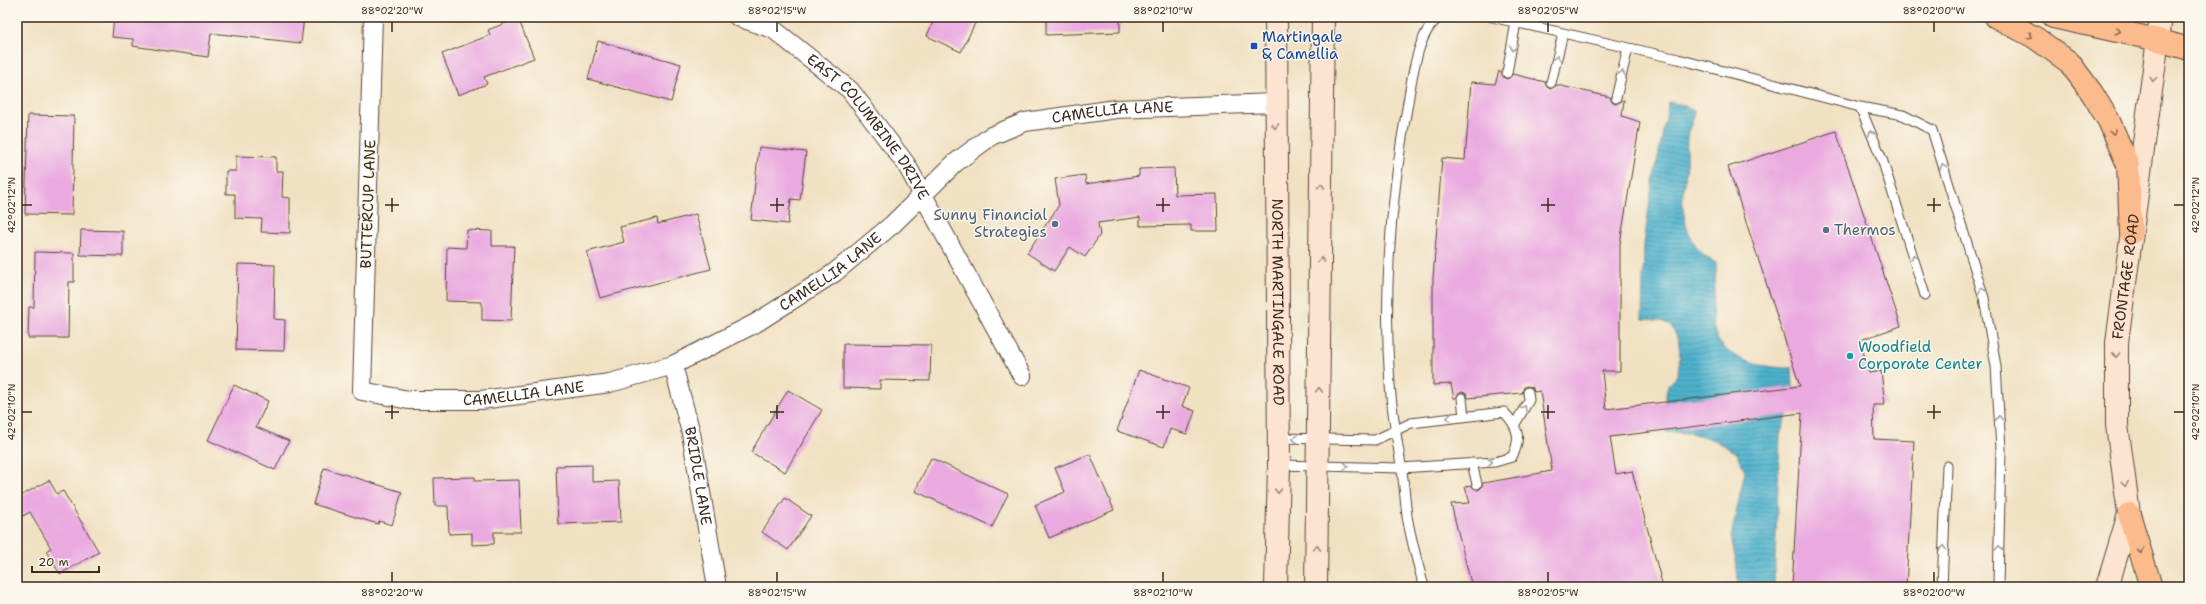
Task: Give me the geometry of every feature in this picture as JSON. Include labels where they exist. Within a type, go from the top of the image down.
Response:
[{"type":"main road","points":[[1996,17],[2034,37],[2069,62],[2092,92],[2109,121],[2128,165],[2131,232]]},
{"type":"main road","points":[[2053,17],[2158,40],[2189,49]]},
{"type":"main road","points":[[2129,514],[2151,587]]},
{"type":"street","name":"BUTTERCUP LANE","points":[[362,391],[373,17]]},
{"type":"street","name":"EAST COLUMBINE DRIVE","points":[[738,17],[773,29],[850,90],[906,164],[1022,376]]},
{"type":"street","name":"NORTH MARTINGALE ROAD","points":[[1276,17],[1275,103],[1279,438],[1276,587]]},
{"type":"street","points":[[1316,587],[1323,17]]},
{"type":"street","name":"FRONTAGE ROAD","points":[[2129,514],[2117,425],[2115,364],[2131,232],[2162,17]]},
{"type":"street","name":"CAMELLIA LANE","points":[[362,391],[410,400],[481,400],[610,383],[673,366],[756,323],[834,273],[893,224],[955,162],[990,136],[1025,122],[1116,109],[1275,103]]},
{"type":"street","name":"BRIDLE LANE","points":[[673,366],[691,433],[717,587]]},
{"type":"street","points":[[2107,587],[2129,514]]},
{"type":"lane","points":[[1424,587],[1408,517],[1395,431],[1390,384],[1388,292],[1391,222],[1403,127],[1417,58],[1427,30],[1441,17]]},
{"type":"lane","points":[[1492,17],[1628,48],[1860,107],[1903,115],[1932,130],[1984,298],[1996,366],[2000,448],[1998,587]]},
{"type":"lane","points":[[1508,73],[1516,22]]},
{"type":"lane","points":[[1551,83],[1563,33]]},
{"type":"lane","points":[[1616,98],[1628,48]]},
{"type":"lane","points":[[1860,107],[1882,159],[1925,295]]},
{"type":"lane","points":[[1515,424],[1529,400],[1528,392]]},
{"type":"lane","points":[[1462,398],[1464,416]]},
{"type":"lane","points":[[1279,438],[1375,440],[1411,423],[1504,412],[1515,424],[1519,444],[1512,458],[1495,462],[1401,468],[1279,465]]},
{"type":"lane","points":[[1472,463],[1477,484]]},
{"type":"lane","points":[[1942,587],[1947,466]]},
{"type":"water","points":[[1669,102],[1683,105],[1694,111],[1687,137],[1687,165],[1683,192],[1684,213],[1689,234],[1694,243],[1707,258],[1716,263],[1712,317],[1717,337],[1723,347],[1744,360],[1756,364],[1780,368],[1792,368],[1793,387],[1790,392],[1789,410],[1780,435],[1774,587],[1739,587],[1731,537],[1745,471],[1736,453],[1714,440],[1691,433],[1667,432],[1665,409],[1666,392],[1668,386],[1675,378],[1678,371],[1680,357],[1679,343],[1673,330],[1666,323],[1642,319],[1644,244],[1651,192]]},
{"type":"building","points":[[114,17],[304,17],[301,43],[211,33],[208,57],[133,46],[133,39],[112,37]]},
{"type":"building","points":[[935,17],[978,17],[961,52],[927,36]]},
{"type":"building","points":[[1046,17],[1120,17],[1120,32],[1046,35]]},
{"type":"building","points":[[518,18],[534,58],[484,77],[487,84],[458,95],[442,54],[490,35],[488,30]]},
{"type":"building","points":[[598,41],[681,64],[671,102],[588,79]]},
{"type":"building","points":[[1499,71],[1506,79],[1513,74],[1545,82],[1547,87],[1550,89],[1557,85],[1610,97],[1612,102],[1615,104],[1624,100],[1622,116],[1640,122],[1620,244],[1620,371],[1602,371],[1606,409],[1800,386],[1728,167],[1836,131],[1901,326],[1860,340],[1869,373],[1881,371],[1885,405],[1873,405],[1874,439],[1914,441],[1906,587],[1792,587],[1802,413],[1610,437],[1616,474],[1632,471],[1663,587],[1472,587],[1451,504],[1470,503],[1465,487],[1471,485],[1478,490],[1481,488],[1483,483],[1552,471],[1540,391],[1534,392],[1533,388],[1528,386],[1524,387],[1522,393],[1468,398],[1467,394],[1462,392],[1454,399],[1451,384],[1433,385],[1433,279],[1442,158],[1465,160],[1471,82],[1495,84]]},
{"type":"building","points":[[28,115],[74,116],[72,215],[25,214]]},
{"type":"building","points":[[759,147],[806,152],[800,200],[791,199],[788,224],[751,220]]},
{"type":"building","points":[[236,156],[276,157],[276,171],[283,171],[282,197],[290,198],[290,233],[261,232],[262,219],[235,218],[235,194],[226,194],[226,171],[236,171]]},
{"type":"building","points":[[1174,168],[1175,195],[1217,194],[1218,231],[1191,231],[1191,225],[1140,226],[1140,217],[1098,223],[1100,235],[1085,257],[1070,247],[1054,271],[1027,253],[1059,205],[1055,179],[1085,175],[1086,184],[1139,176],[1139,169]]},
{"type":"building","points":[[696,214],[711,269],[600,298],[587,252],[624,242],[620,227],[657,218],[658,224]]},
{"type":"building","points":[[81,230],[123,231],[123,256],[80,255]]},
{"type":"building","points":[[467,230],[492,231],[492,246],[514,246],[511,321],[482,320],[482,302],[446,301],[447,247],[466,248]]},
{"type":"building","points":[[35,252],[74,253],[74,282],[69,282],[68,338],[28,338],[29,307],[34,307]]},
{"type":"building","points":[[238,264],[275,265],[274,319],[285,320],[284,351],[236,350]]},
{"type":"building","points":[[843,344],[931,345],[930,381],[880,380],[880,389],[843,388]]},
{"type":"building","points":[[1139,370],[1189,388],[1182,406],[1195,411],[1187,434],[1170,429],[1164,447],[1117,431]]},
{"type":"building","points":[[234,385],[268,401],[256,427],[289,441],[275,470],[208,440]]},
{"type":"building","points":[[788,390],[822,410],[785,472],[751,452]]},
{"type":"building","points":[[1090,454],[1114,510],[1049,538],[1035,505],[1065,492],[1055,468]]},
{"type":"building","points":[[931,458],[1008,494],[992,527],[915,491]]},
{"type":"building","points":[[592,465],[592,482],[619,481],[621,522],[558,524],[556,466]]},
{"type":"building","points":[[324,468],[402,492],[392,525],[379,521],[378,524],[313,504]]},
{"type":"building","points":[[475,477],[475,481],[519,480],[521,532],[494,532],[494,544],[472,545],[472,533],[449,534],[448,506],[435,506],[434,478]]},
{"type":"building","points":[[49,480],[57,494],[63,491],[99,552],[60,574],[46,551],[51,548],[30,512],[23,516],[17,505],[17,498]]},
{"type":"building","points":[[785,498],[811,516],[788,550],[762,532]]},
{"type":"place","name":"Martingale & Camellia","points":[[1254,46]]},
{"type":"place","name":"Sunny Financial Strategies","points":[[1055,224]]},
{"type":"place","name":"Thermos","points":[[1826,230]]},
{"type":"place","name":"Woodfield Corporate Center","points":[[1850,356]]}]
